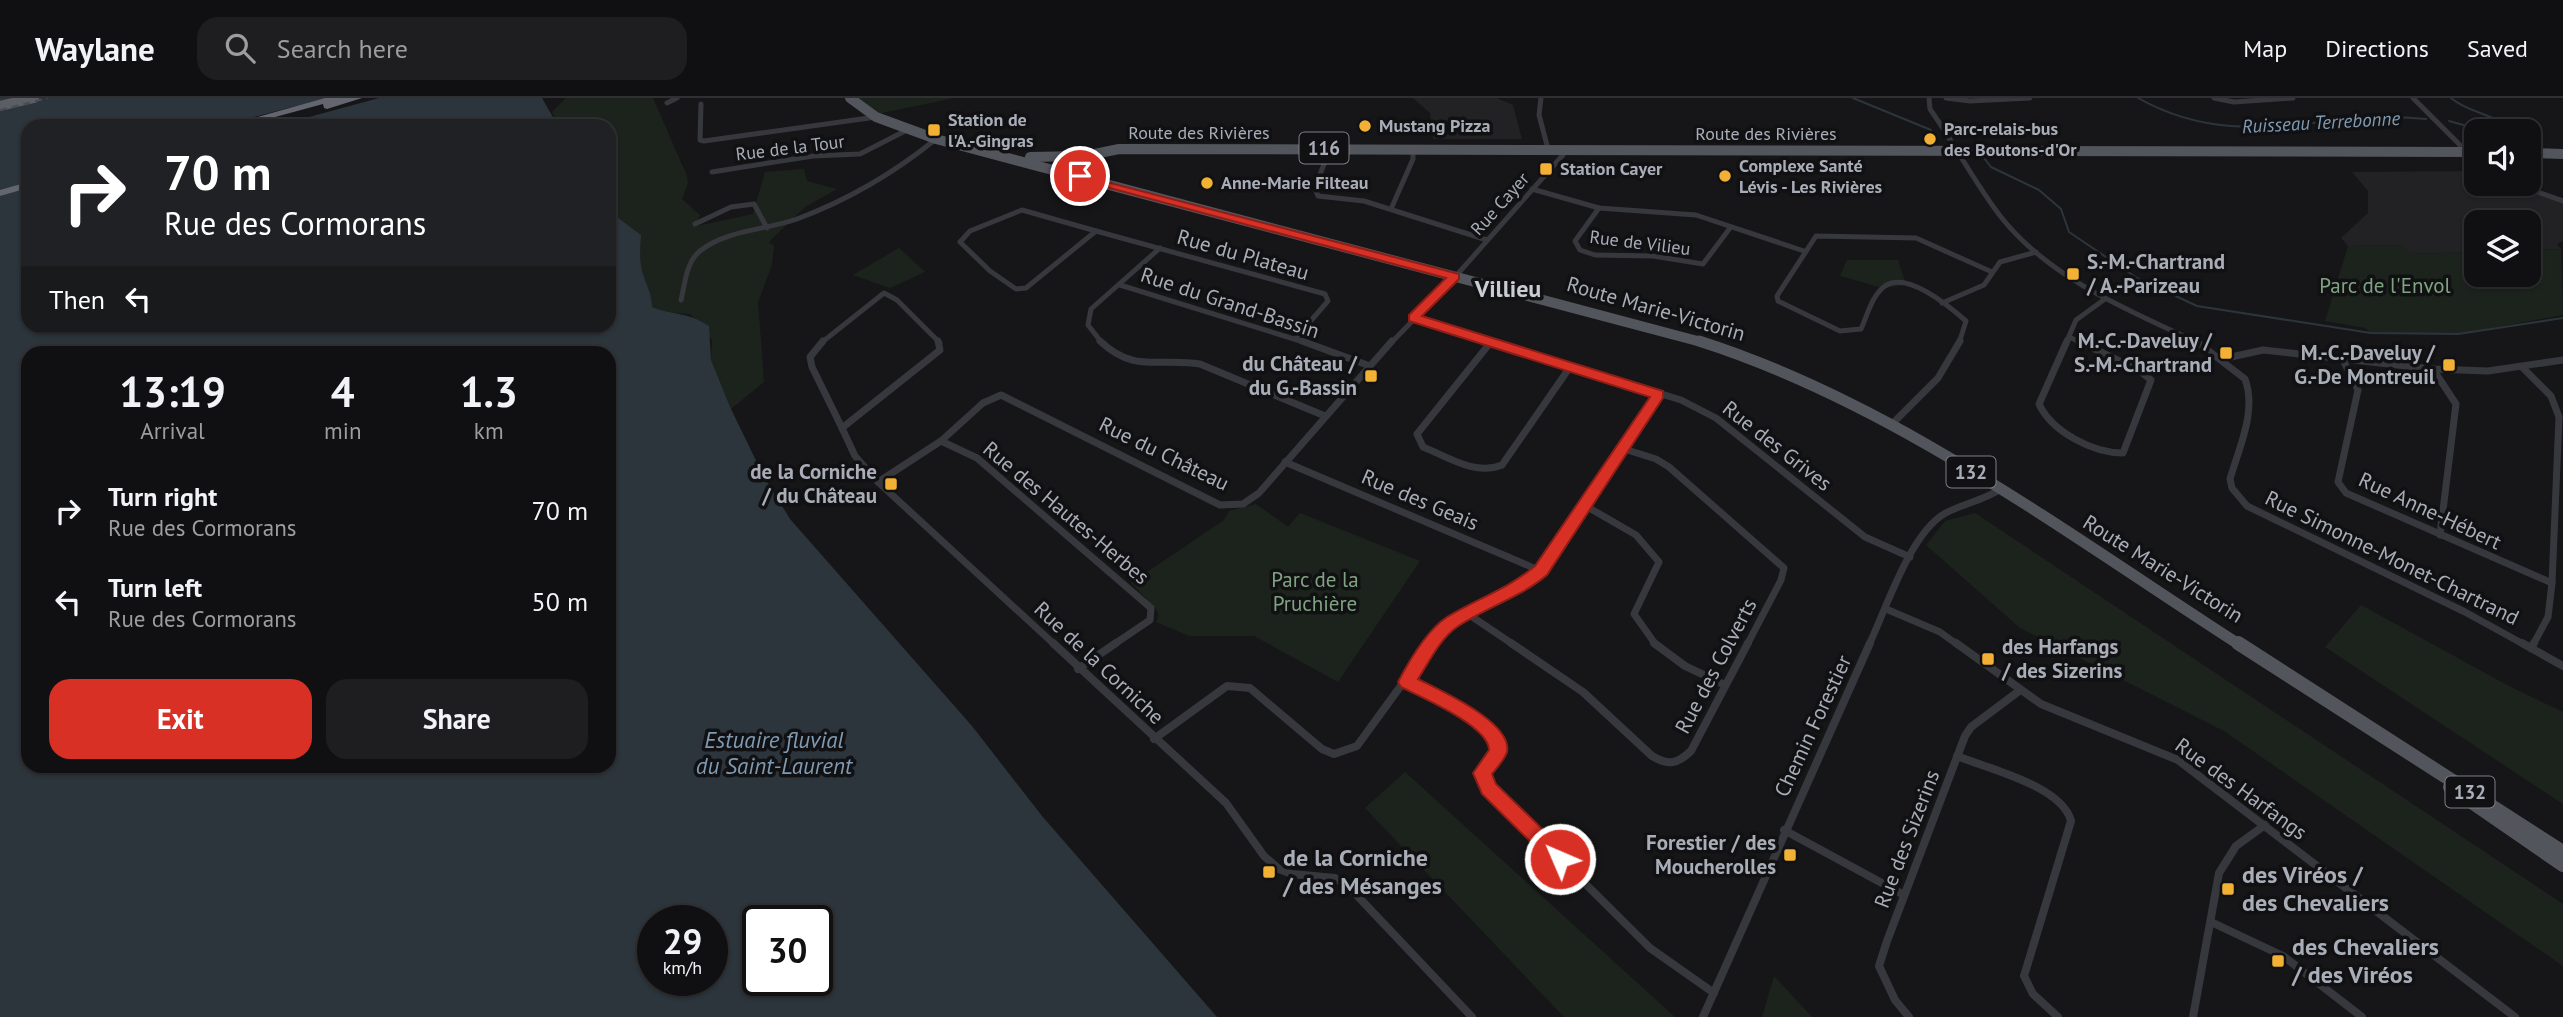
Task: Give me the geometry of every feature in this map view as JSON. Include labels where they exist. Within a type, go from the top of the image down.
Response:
[{"type":"highway","points":[[0,106],[34,98]]},
{"type":"highway","points":[[256,119],[336,98]]},
{"type":"highway","points":[[278,119],[357,98]]},
{"type":"highway","points":[[0,187],[21,182]]},
{"type":"highway","points":[[0,193],[21,187]]},
{"type":"main road","name":"Route Marie-Victorin","points":[[850,98],[876,117],[936,139],[1732,351],[1826,388],[1893,423],[2563,852]]},
{"type":"main road","name":"Route des Rivières","points":[[1061,171],[1085,156],[1119,149],[2464,152]]},
{"type":"main road","points":[[2541,153],[2563,154]]},
{"type":"main road","points":[[1005,156],[1085,156]]},
{"type":"main road","name":"Route Marie-Victorin","points":[[2376,733],[2485,813],[2563,865]]},
{"type":"street","points":[[667,103],[677,98]]},
{"type":"street","points":[[1541,98],[1539,116],[1548,149]]},
{"type":"street","name":"Rue Simonne-Monet-Chartrand","points":[[1929,98],[1927,105],[1960,150],[2001,217],[2036,252],[2105,299],[2201,344],[2222,359],[2250,386],[2249,402],[2230,479],[2232,488],[2247,506],[2465,612],[2563,666]]},
{"type":"street","points":[[1945,98],[1970,101],[2030,98]]},
{"type":"street","points":[[2214,98],[2234,102],[2293,98]]},
{"type":"street","points":[[2413,98],[2464,145]]},
{"type":"street","points":[[701,104],[700,140],[704,141],[876,117]]},
{"type":"street","name":"Rue de la Tour","points":[[712,172],[813,156],[860,154],[907,130]]},
{"type":"street","points":[[681,300],[691,264],[698,252],[731,238],[796,219],[870,185],[893,172],[936,139]]},
{"type":"street","points":[[1330,148],[1315,188],[1316,194],[1391,209],[1487,240]]},
{"type":"street","points":[[1391,209],[1413,159],[1413,149]]},
{"type":"street","name":"Rue Cayer","points":[[1455,277],[1563,155],[1564,150]]},
{"type":"street","points":[[1532,189],[1599,208],[1682,213],[1804,251]]},
{"type":"street","points":[[2541,193],[2563,201]]},
{"type":"street","points":[[695,224],[722,210],[749,203],[754,204],[767,229]]},
{"type":"street","name":"Rue de Vilieu","points":[[1599,208],[1575,241],[1580,250],[1595,255],[1653,256],[1703,264],[1730,228]]},
{"type":"street","name":"Rue du Plateau","points":[[1096,231],[1026,288],[1016,289],[995,276],[960,242],[970,231],[1023,210],[1325,294],[1328,301],[1295,339]]},
{"type":"street","points":[[1893,423],[1907,412],[1949,363],[1963,335],[1966,321],[1914,286],[1887,284],[1861,329],[1839,331],[1777,302],[1777,296],[1804,251],[1812,240],[1822,235],[1904,236],[1924,240],[1992,272]]},
{"type":"street","points":[[1160,248],[1091,309],[1087,317],[1088,326],[1097,338],[1126,363],[1137,365],[1190,361],[1325,416]]},
{"type":"street","points":[[1942,303],[1984,285],[2000,262],[2036,252]]},
{"type":"street","name":"Rue du Château","points":[[878,482],[941,441],[983,403],[1001,396],[1094,439],[1220,505],[1243,504],[1252,499],[1413,318],[1455,277]]},
{"type":"street","name":"Rue du Grand-Bassin","points":[[1120,285],[1295,339],[1370,366]]},
{"type":"street","name":"Rue de la Corniche","points":[[841,429],[940,350],[941,344],[897,300],[884,293],[816,348],[810,357],[812,367],[841,429],[855,456],[878,482],[1226,803],[1264,856],[1279,869],[1292,874],[1335,878],[1349,887],[1472,1017]]},
{"type":"street","points":[[2069,337],[2140,371],[2151,380],[2123,453],[2106,453],[2053,425],[2040,411],[2039,404],[2069,337],[2080,315],[2105,299]]},
{"type":"street","name":"Rue des Grives","points":[[1413,318],[1681,400],[1716,418],[1865,537],[1910,557]]},
{"type":"street","points":[[1490,343],[1417,434],[1423,447],[1479,469],[1496,469],[1502,465],[1570,367]]},
{"type":"street","points":[[2222,359],[2263,350],[2433,369],[2488,371],[2563,360]]},
{"type":"street","name":"Rue Anne-Hébert","points":[[2343,360],[2358,390],[2338,482],[2341,487],[2356,498],[2552,583]]},
{"type":"street","points":[[2522,367],[2551,396],[2558,411],[2552,583],[2547,617],[2531,648]]},
{"type":"street","points":[[2433,369],[2456,404],[2440,535]]},
{"type":"street","points":[[1154,739],[1227,687],[1239,685],[1250,688],[1322,749],[1334,754],[1357,746],[1407,682],[1441,631],[1524,585],[1541,571],[1658,394]]},
{"type":"street","name":"Rue des Hautes-Herbes","points":[[941,441],[977,458],[1152,608],[1150,621],[1078,669]]},
{"type":"street","name":"Rue des Colverts","points":[[1468,614],[1583,692],[1652,756],[1664,763],[1679,762],[1691,751],[1782,580],[1784,568],[1670,467],[1656,459],[1622,448]]},
{"type":"street","name":"Rue des Geais","points":[[1285,462],[1541,571]]},
{"type":"street","name":"Chemin Forestier","points":[[1703,1017],[1784,830],[1910,557],[1928,527],[1944,515],[1982,502],[1999,490]]},
{"type":"street","points":[[1584,506],[1624,526],[1654,553],[1659,562],[1634,614],[1639,626],[1653,642],[1689,669],[1725,685]]},
{"type":"street","name":"Rue des Harfangs","points":[[1886,609],[1940,632],[2019,691],[2041,704],[2178,760],[2515,1017]]},
{"type":"street","points":[[1407,682],[1456,706],[1492,733],[1498,743],[1498,752],[1482,773],[1489,789],[1650,948],[1714,993]]},
{"type":"street","name":"Rue des Sizerins","points":[[1909,1017],[1895,1000],[1879,966],[1957,756],[1971,727],[2019,691]]},
{"type":"street","points":[[1957,756],[2048,792],[2061,800],[2069,811],[2071,821],[2024,976],[2033,994],[2058,1017]]},
{"type":"street","points":[[2194,1016],[2219,873],[2236,846],[2265,825]]},
{"type":"street","points":[[1784,830],[1904,895]]},
{"type":"street","points":[[2211,922],[2283,956],[2361,1017]]},
{"type":"shaded area","points":[[1413,98],[1497,98],[1513,105],[1522,139],[1433,139],[1430,113]]},
{"type":"shaded area","points":[[2464,171],[2464,196],[2541,196],[2541,193],[2563,201],[2563,241],[2557,244],[2561,249],[2541,250],[2541,210],[2464,210],[2464,252],[2411,254],[2400,245],[2348,246],[2341,238],[2368,213],[2368,191],[2352,172]]},
{"type":"green space","points":[[566,98],[653,98],[687,176],[688,183],[682,199],[700,215],[697,226],[753,214],[765,172],[804,169],[807,181],[837,189],[805,207],[769,242],[774,246],[772,265],[758,302],[764,382],[731,409],[711,360],[712,340],[690,314],[664,312],[652,307],[641,265],[640,235],[616,216],[616,119],[555,119],[552,112]]},
{"type":"green space","points":[[857,98],[954,98],[877,114]]},
{"type":"green space","name":"Parc de l'Envol","points":[[2401,245],[2411,254],[2464,252],[2464,287],[2541,287],[2541,250],[2561,249],[2563,315],[2458,334],[2371,333],[2365,328],[2325,321],[2348,246]]},
{"type":"green space","points":[[899,248],[925,272],[890,288],[853,275]]},
{"type":"green space","points":[[1847,260],[1898,260],[1906,285],[1883,288],[1840,276]]},
{"type":"green space","name":"Parc de la Pruchière","points":[[1256,504],[1288,527],[1300,513],[1420,561],[1338,682],[1254,636],[1189,636],[1156,622],[1159,615],[1156,609],[1131,583],[1224,520],[1229,511]]},
{"type":"green space","points":[[1975,513],[2563,904],[2563,966],[2224,731],[2020,628],[1926,545],[1945,521]]},
{"type":"green space","points":[[2361,605],[2507,685],[2563,712],[2563,804],[2325,647]]},
{"type":"green space","points":[[1405,772],[1675,1017],[1564,1017],[1365,808]]},
{"type":"green space","points":[[1774,976],[1812,1017],[1762,1017]]},
{"type":"water","name":"Estuaire fluvial du Saint-Laurent","points":[[0,98],[542,98],[554,119],[21,119],[21,333],[616,333],[616,216],[641,235],[641,265],[652,307],[693,318],[709,326],[711,360],[731,409],[763,475],[790,519],[972,726],[1042,816],[1217,1017],[0,1017]]},
{"type":"pier","points":[[327,98],[379,98],[302,119],[247,119]]},
{"type":"waterway","points":[[1853,98],[1931,130]]},
{"type":"waterway","name":"Ruisseau Terrebonne","points":[[2138,98],[2175,115],[2211,124],[2246,127],[2388,117],[2426,119]]},
{"type":"waterway","name":"Ruisseau Terrebonne","points":[[2451,98],[2494,119]]},
{"type":"waterway","name":"Ruisseau Terrebonne","points":[[2449,121],[2464,125]]},
{"type":"waterway","points":[[1984,158],[1991,167],[2039,190],[2061,209],[2069,232],[2137,278],[2197,306],[2371,333],[2458,334],[2563,318]]},
{"type":"railway","points":[[0,110],[48,98]]},
{"type":"place","name":"Mustang Pizza","points":[[1365,126]]},
{"type":"place","name":"Station de l'A.-Gingras","points":[[934,130]]},
{"type":"place","name":"Parc-relais-bus des Boutons-d'Or","points":[[1930,139]]},
{"type":"place","name":"Station Cayer","points":[[1546,169]]},
{"type":"place","name":"Complexe Santé Lévis - Les Rivières","points":[[1725,176]]},
{"type":"place","name":"Anne-Marie Filteau","points":[[1207,183]]},
{"type":"place","name":"S.-M.-Chartrand / A.-Parizeau","points":[[2073,274]]},
{"type":"place","name":"M.-C.-Daveluy / S.-M.-Chartrand","points":[[2226,353]]},
{"type":"place","name":"M.-C.-Daveluy / G.-De Montreuil","points":[[2449,365]]},
{"type":"place","name":"du Château / du G.-Bassin","points":[[1371,376]]},
{"type":"place","name":"de la Corniche / du Château","points":[[891,484]]},
{"type":"place","name":"des Harfangs / des Sizerins","points":[[1988,659]]},
{"type":"place","name":"Forestier / des Moucherolles","points":[[1790,855]]},
{"type":"place","name":"de la Corniche / des Mésanges","points":[[1269,872]]},
{"type":"place","name":"des Viréos / des Chevaliers","points":[[2228,889]]},
{"type":"place","name":"des Chevaliers / des Viréos","points":[[2278,961]]},
{"type":"district","name":"Villieu","points":[[1508,289]]},
{"type":"route","points":[[1080,176],[1455,277],[1413,318],[1658,394],[1537,576],[1452,622],[1441,631],[1407,682],[1456,706],[1492,733],[1498,743],[1498,752],[1482,773],[1489,789],[1560,859]]}]
